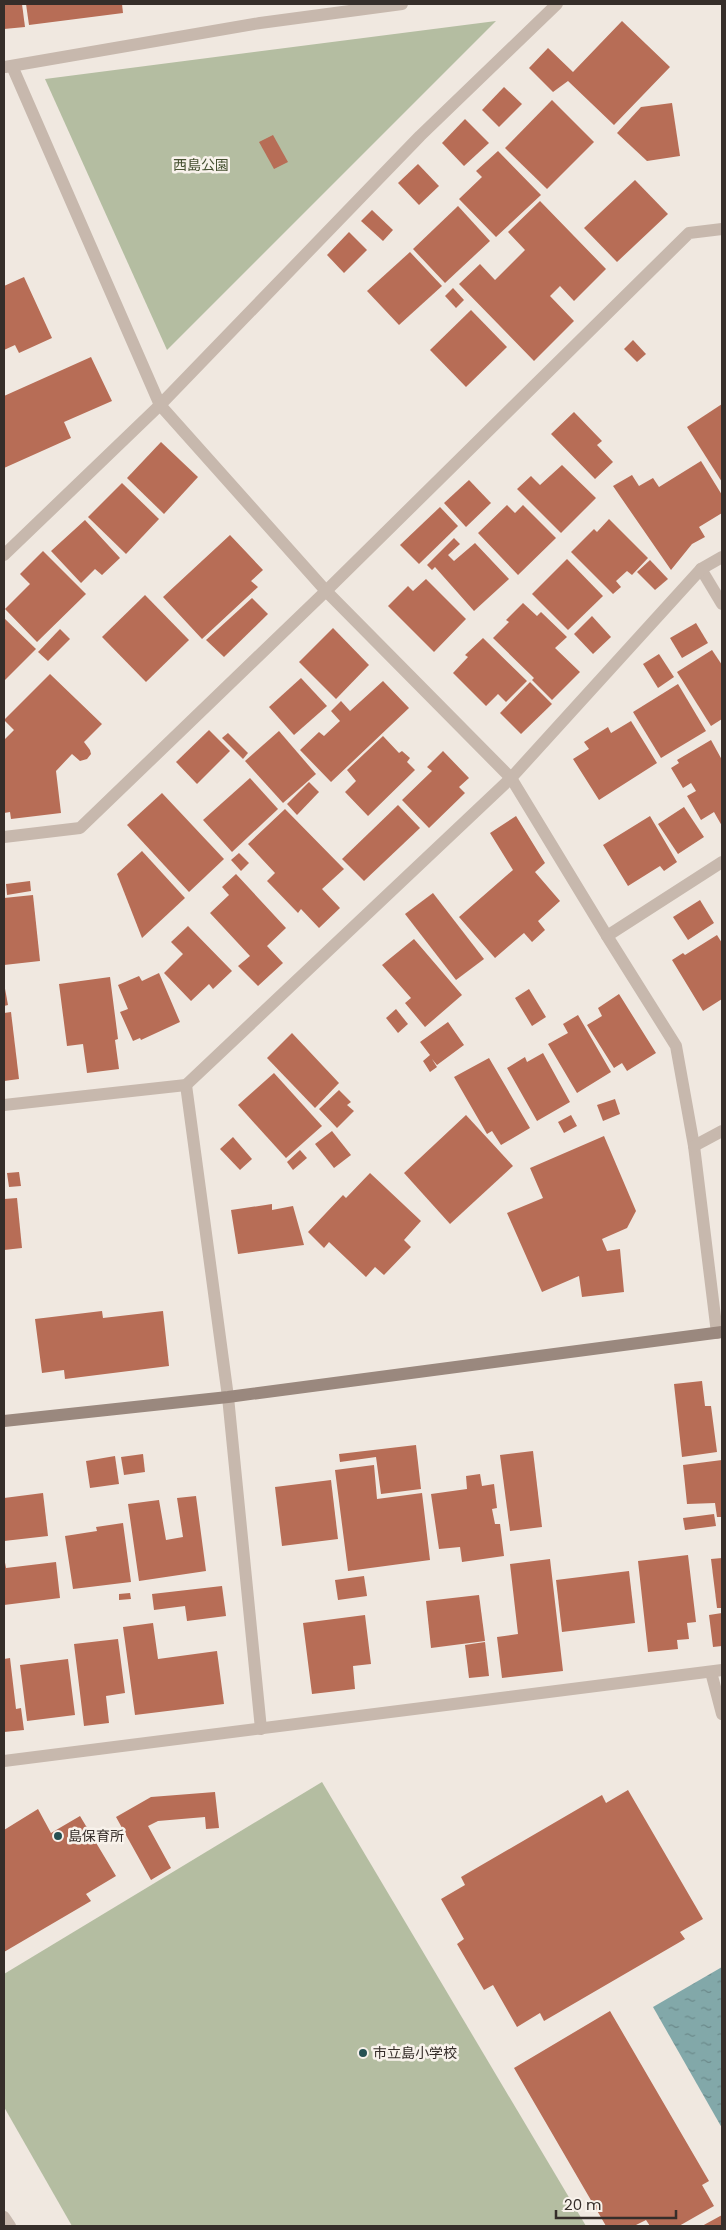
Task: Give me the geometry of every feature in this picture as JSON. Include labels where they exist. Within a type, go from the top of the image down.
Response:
[{"type":"street","points":[[4,1421],[228,1397],[719,1333],[694,1146],[676,1046],[511,778],[326,592],[160,405],[8,66],[260,23],[402,4]]},
{"type":"street","points":[[4,555],[160,405],[420,136],[557,4]]},
{"type":"street","points":[[4,837],[80,828],[326,592],[689,233],[722,230]]},
{"type":"street","points":[[4,1105],[186,1085],[511,778],[701,569],[722,557]]},
{"type":"street","points":[[701,569],[722,604]]},
{"type":"street","points":[[607,936],[722,862]]},
{"type":"street","points":[[186,1085],[228,1397],[261,1729]]},
{"type":"street","points":[[694,1146],[722,1131]]},
{"type":"street","points":[[4,1761],[717,1671],[722,1714]]},
{"type":"street","points":[[4,2217],[10,2226]]},
{"type":"green space","name":"西島公園","points":[[496,21],[167,350],[45,79]]},
{"type":"green space","points":[[322,1782],[586,2226],[72,2226],[4,2107],[4,1974]]},
{"type":"water","points":[[722,1967],[722,2128],[653,2007]]},
{"type":"building","points":[[4,4],[22,4],[25,27],[4,29]]},
{"type":"building","points":[[26,4],[122,4],[123,13],[29,25]]},
{"type":"building","points":[[622,21],[670,67],[614,125],[568,81],[553,92],[529,68],[548,48],[573,72]]},
{"type":"building","points":[[504,87],[522,104],[499,127],[482,110]]},
{"type":"building","points":[[552,100],[594,142],[547,189],[505,148]]},
{"type":"building","points":[[672,103],[680,156],[647,161],[617,133],[641,107]]},
{"type":"building","points":[[465,119],[489,143],[464,166],[442,143]]},
{"type":"building","points":[[273,135],[288,162],[274,169],[259,142]]},
{"type":"building","points":[[498,151],[541,195],[496,237],[459,199],[482,177],[476,171]]},
{"type":"building","points":[[418,164],[439,186],[419,205],[398,183]]},
{"type":"building","points":[[635,180],[668,214],[617,262],[584,228]]},
{"type":"building","points":[[540,201],[606,269],[574,301],[560,286],[550,296],[574,321],[534,361],[459,284],[480,264],[495,280],[525,250],[508,232]]},
{"type":"building","points":[[458,206],[490,241],[445,283],[413,249]]},
{"type":"building","points":[[372,210],[393,230],[383,241],[361,221]]},
{"type":"building","points":[[349,232],[367,250],[344,273],[327,255]]},
{"type":"building","points":[[410,252],[442,286],[399,325],[367,291]]},
{"type":"building","points":[[24,277],[52,338],[19,353],[15,345],[4,350],[4,286]]},
{"type":"building","points":[[453,288],[464,300],[456,308],[445,296]]},
{"type":"building","points":[[471,310],[507,347],[466,387],[430,350]]},
{"type":"building","points":[[633,340],[646,354],[637,362],[624,349]]},
{"type":"building","points":[[91,357],[112,401],[64,422],[71,438],[4,468],[4,396]]},
{"type":"building","points":[[722,404],[722,482],[687,427]]},
{"type":"building","points":[[574,412],[602,441],[597,445],[613,462],[595,479],[551,434]]},
{"type":"building","points":[[161,442],[198,477],[164,514],[127,478]]},
{"type":"building","points":[[701,461],[722,495],[722,513],[699,527],[705,537],[692,544],[671,570],[613,486],[632,475],[639,486],[653,478],[659,487]]},
{"type":"building","points":[[562,465],[596,498],[561,533],[517,489],[531,476],[540,485]]},
{"type":"building","points":[[469,480],[491,503],[466,527],[444,503]]},
{"type":"building","points":[[122,483],[159,519],[126,554],[88,517]]},
{"type":"building","points":[[507,505],[515,513],[523,505],[556,538],[518,575],[478,533]]},
{"type":"building","points":[[440,507],[458,526],[419,564],[400,545]]},
{"type":"building","points":[[609,519],[648,558],[632,575],[627,571],[616,581],[621,587],[613,594],[571,552],[594,529],[597,532]]},
{"type":"building","points":[[85,520],[120,558],[102,575],[95,569],[81,583],[51,551]]},
{"type":"building","points":[[230,535],[263,570],[251,581],[258,587],[202,639],[163,597]]},
{"type":"building","points":[[454,538],[460,544],[448,555],[454,561],[475,543],[509,579],[474,611],[435,567],[432,570],[427,565]]},
{"type":"building","points":[[43,551],[86,594],[37,642],[5,609],[30,584],[20,574]]},
{"type":"building","points":[[567,559],[603,596],[568,630],[532,594]]},
{"type":"building","points":[[650,560],[668,579],[655,590],[637,572]]},
{"type":"building","points":[[426,579],[466,619],[434,652],[388,606],[408,586],[413,591]]},
{"type":"building","points":[[145,595],[189,640],[146,682],[102,637]]},
{"type":"building","points":[[252,598],[268,614],[224,657],[206,640]]},
{"type":"building","points":[[523,603],[537,616],[541,612],[567,637],[555,648],[580,672],[552,700],[532,680],[534,678],[493,638],[509,622],[506,620]]},
{"type":"building","points":[[592,616],[611,637],[593,654],[574,634]]},
{"type":"building","points":[[4,618],[36,649],[4,681]]},
{"type":"building","points":[[696,623],[708,643],[682,658],[670,638]]},
{"type":"building","points":[[333,628],[369,665],[336,699],[299,662]]},
{"type":"building","points":[[60,629],[70,639],[48,661],[38,652]]},
{"type":"building","points":[[483,638],[527,681],[506,702],[498,694],[486,706],[453,673],[468,657],[465,655]]},
{"type":"building","points":[[712,650],[722,665],[722,719],[711,726],[677,672]]},
{"type":"building","points":[[659,654],[674,677],[658,688],[643,664]]},
{"type":"building","points":[[50,674],[102,724],[84,742],[91,754],[87,759],[80,761],[72,754],[56,771],[61,813],[11,819],[10,812],[4,813],[4,740],[14,730],[4,720]]},
{"type":"building","points":[[301,678],[327,706],[294,735],[269,707]]},
{"type":"building","points":[[383,681],[409,708],[331,782],[300,750],[319,732],[324,736],[340,721],[331,711],[341,701],[350,711]]},
{"type":"building","points":[[530,682],[552,704],[521,734],[500,713]]},
{"type":"building","points":[[678,684],[706,731],[661,758],[633,712]]},
{"type":"building","points":[[631,721],[657,763],[599,800],[573,759],[589,749],[584,742],[608,727],[611,733]]},
{"type":"building","points":[[209,730],[230,751],[197,784],[176,762]]},
{"type":"building","points":[[279,731],[316,774],[283,803],[245,761]]},
{"type":"building","points":[[228,733],[248,753],[243,759],[222,738]]},
{"type":"building","points":[[383,736],[399,753],[402,751],[410,758],[407,762],[415,770],[368,816],[345,792],[356,781],[347,770]]},
{"type":"building","points":[[711,740],[722,760],[722,826],[714,812],[701,820],[687,796],[696,791],[691,783],[683,788],[671,768],[679,763],[677,760]]},
{"type":"building","points":[[443,751],[469,778],[459,787],[465,793],[429,828],[402,800],[432,771],[427,767]]},
{"type":"building","points":[[250,778],[278,809],[232,852],[203,820]]},
{"type":"building","points":[[309,782],[319,792],[297,815],[287,804]]},
{"type":"building","points":[[162,793],[224,859],[189,892],[127,825]]},
{"type":"building","points":[[398,805],[420,828],[364,881],[342,859]]},
{"type":"building","points":[[684,807],[704,837],[678,854],[658,824]]},
{"type":"building","points":[[285,809],[344,869],[322,889],[340,908],[319,928],[301,909],[298,913],[267,881],[275,873],[248,844]]},
{"type":"building","points":[[516,816],[545,863],[535,872],[560,901],[538,921],[545,930],[532,942],[524,933],[495,958],[459,917],[513,870],[490,833]]},
{"type":"building","points":[[650,816],[677,862],[664,871],[660,866],[628,886],[603,845]]},
{"type":"building","points":[[142,851],[185,898],[142,938],[117,874]]},
{"type":"building","points":[[239,853],[249,863],[241,871],[231,860]]},
{"type":"building","points":[[236,874],[286,928],[267,946],[283,963],[258,986],[238,966],[250,956],[210,913],[229,895],[222,887]]},
{"type":"building","points":[[30,881],[31,891],[7,895],[6,884]]},
{"type":"building","points":[[433,893],[484,959],[456,980],[405,914]]},
{"type":"building","points":[[33,895],[40,961],[4,965],[4,898]]},
{"type":"building","points":[[700,900],[714,923],[688,940],[673,917]]},
{"type":"building","points":[[188,926],[232,971],[213,989],[209,984],[191,1001],[164,973],[183,954],[171,942]]},
{"type":"building","points":[[717,935],[722,943],[722,999],[703,1011],[672,960],[683,953],[685,955]]},
{"type":"building","points":[[414,939],[462,995],[425,1027],[405,1003],[411,998],[382,965]]},
{"type":"building","points":[[159,973],[180,1022],[141,1040],[140,1038],[133,1041],[120,1012],[128,1009],[118,985],[139,976],[142,981]]},
{"type":"building","points":[[110,977],[118,1039],[115,1040],[119,1069],[87,1073],[83,1044],[67,1046],[59,984]]},
{"type":"building","points":[[4,983],[8,1005],[4,1006]]},
{"type":"building","points":[[529,989],[546,1017],[532,1026],[515,998]]},
{"type":"building","points":[[619,994],[656,1053],[627,1071],[622,1063],[614,1068],[587,1025],[602,1016],[598,1008]]},
{"type":"building","points":[[396,1009],[408,1024],[398,1033],[386,1018]]},
{"type":"building","points":[[11,1012],[19,1079],[4,1081],[4,1013]]},
{"type":"building","points":[[578,1015],[611,1072],[577,1093],[548,1044],[568,1033],[563,1024]]},
{"type":"building","points":[[448,1022],[464,1045],[437,1065],[432,1059],[437,1067],[430,1072],[423,1061],[430,1055],[420,1042]]},
{"type":"building","points":[[292,1033],[339,1083],[315,1108],[267,1058]]},
{"type":"building","points":[[543,1053],[570,1102],[537,1121],[507,1068],[525,1057],[527,1062]]},
{"type":"building","points":[[489,1058],[530,1128],[501,1145],[492,1131],[487,1134],[454,1077]]},
{"type":"building","points":[[274,1073],[322,1126],[286,1158],[238,1105]]},
{"type":"building","points":[[339,1090],[351,1102],[347,1105],[354,1111],[337,1128],[319,1109]]},
{"type":"building","points":[[615,1099],[620,1114],[603,1121],[597,1105]]},
{"type":"building","points":[[466,1115],[513,1166],[450,1224],[404,1173]]},
{"type":"building","points":[[571,1115],[577,1126],[564,1133],[558,1122]]},
{"type":"building","points":[[332,1131],[351,1155],[334,1168],[315,1144]]},
{"type":"building","points":[[604,1136],[636,1211],[627,1228],[602,1239],[607,1251],[620,1249],[624,1292],[582,1297],[579,1276],[542,1292],[507,1213],[543,1198],[530,1168]]},
{"type":"building","points":[[233,1137],[252,1159],[240,1170],[220,1149]]},
{"type":"building","points":[[300,1150],[307,1158],[293,1170],[287,1162]]},
{"type":"building","points":[[19,1172],[21,1186],[9,1187],[7,1173]]},
{"type":"building","points":[[370,1173],[421,1221],[404,1240],[411,1247],[384,1275],[375,1267],[366,1277],[329,1242],[324,1248],[308,1232],[343,1195],[346,1198]]},
{"type":"building","points":[[17,1198],[22,1248],[4,1250],[4,1199]]},
{"type":"building","points":[[272,1204],[272,1210],[293,1206],[304,1245],[238,1254],[231,1210]]},
{"type":"building","points":[[102,1311],[103,1318],[163,1311],[169,1366],[65,1379],[64,1370],[42,1373],[35,1319]]},
{"type":"building","points":[[702,1381],[705,1406],[711,1406],[717,1452],[682,1457],[674,1384]]},
{"type":"building","points":[[416,1445],[421,1489],[381,1494],[376,1457],[340,1462],[339,1454]]},
{"type":"building","points":[[533,1451],[542,1527],[510,1531],[500,1455]]},
{"type":"building","points":[[143,1454],[145,1472],[124,1475],[121,1457]]},
{"type":"building","points":[[115,1456],[119,1484],[90,1488],[86,1461]]},
{"type":"building","points":[[722,1460],[722,1517],[717,1517],[715,1503],[687,1504],[683,1465]]},
{"type":"building","points":[[374,1465],[377,1499],[422,1493],[430,1560],[348,1571],[335,1470]]},
{"type":"building","points":[[480,1474],[482,1486],[494,1484],[497,1508],[492,1509],[495,1524],[500,1524],[504,1556],[462,1562],[460,1547],[439,1549],[431,1494],[467,1489],[466,1476]]},
{"type":"building","points":[[331,1480],[338,1539],[282,1546],[275,1487]]},
{"type":"building","points":[[43,1493],[48,1536],[4,1541],[4,1498]]},
{"type":"building","points":[[196,1496],[206,1571],[139,1581],[128,1504],[159,1500],[166,1540],[183,1537],[177,1498]]},
{"type":"building","points":[[714,1514],[716,1526],[685,1530],[683,1518]]},
{"type":"building","points":[[123,1523],[131,1582],[73,1589],[65,1536],[97,1531],[96,1527]]},
{"type":"building","points":[[688,1555],[696,1622],[687,1623],[689,1639],[677,1640],[678,1649],[648,1652],[638,1561]]},
{"type":"building","points":[[4,1557],[6,1568],[56,1562],[60,1598],[4,1605]]},
{"type":"building","points":[[722,1558],[722,1608],[717,1608],[711,1559]]},
{"type":"building","points":[[550,1559],[563,1671],[502,1678],[497,1637],[518,1634],[510,1564]]},
{"type":"building","points":[[629,1571],[635,1623],[562,1632],[556,1580]]},
{"type":"building","points":[[364,1576],[367,1596],[338,1600],[335,1580]]},
{"type":"building","points":[[222,1586],[226,1616],[187,1621],[185,1606],[154,1610],[152,1594]]},
{"type":"building","points":[[130,1593],[131,1599],[119,1600],[119,1594]]},
{"type":"building","points":[[479,1595],[485,1641],[431,1648],[426,1601]]},
{"type":"building","points":[[722,1613],[722,1646],[713,1647],[709,1615]]},
{"type":"building","points":[[365,1615],[371,1664],[353,1666],[355,1689],[312,1694],[303,1623]]},
{"type":"building","points":[[153,1623],[158,1659],[217,1651],[224,1704],[135,1715],[123,1627]]},
{"type":"building","points":[[118,1639],[125,1693],[106,1696],[109,1723],[84,1726],[74,1644]]},
{"type":"building","points":[[485,1642],[489,1676],[469,1678],[465,1645]]},
{"type":"building","points":[[10,1658],[16,1709],[21,1708],[24,1730],[4,1732],[4,1659]]},
{"type":"building","points":[[68,1659],[75,1715],[27,1721],[20,1665]]},
{"type":"building","points":[[628,1790],[703,1919],[680,1932],[685,1939],[544,2021],[540,2013],[517,2027],[493,1985],[484,1990],[457,1944],[464,1939],[441,1899],[465,1885],[461,1877],[602,1795],[606,1803]]},
{"type":"building","points":[[215,1792],[219,1828],[206,1829],[205,1817],[158,1821],[148,1826],[171,1868],[151,1880],[116,1817],[151,1797]]},
{"type":"building","name":"島保育所","points":[[38,1809],[51,1833],[80,1816],[116,1876],[86,1894],[91,1901],[4,1952],[4,1830]]},
{"type":"building","points":[[610,2011],[709,2181],[702,2185],[714,2206],[679,2226],[650,2226],[646,2220],[634,2226],[606,2226],[514,2068]]},
{"type":"building","points":[[722,2215],[722,2226],[702,2226]]},
{"type":"place","name":"島保育所","points":[[58,1836]]},
{"type":"place","name":"市立島小学校","points":[[363,2053]]}]
